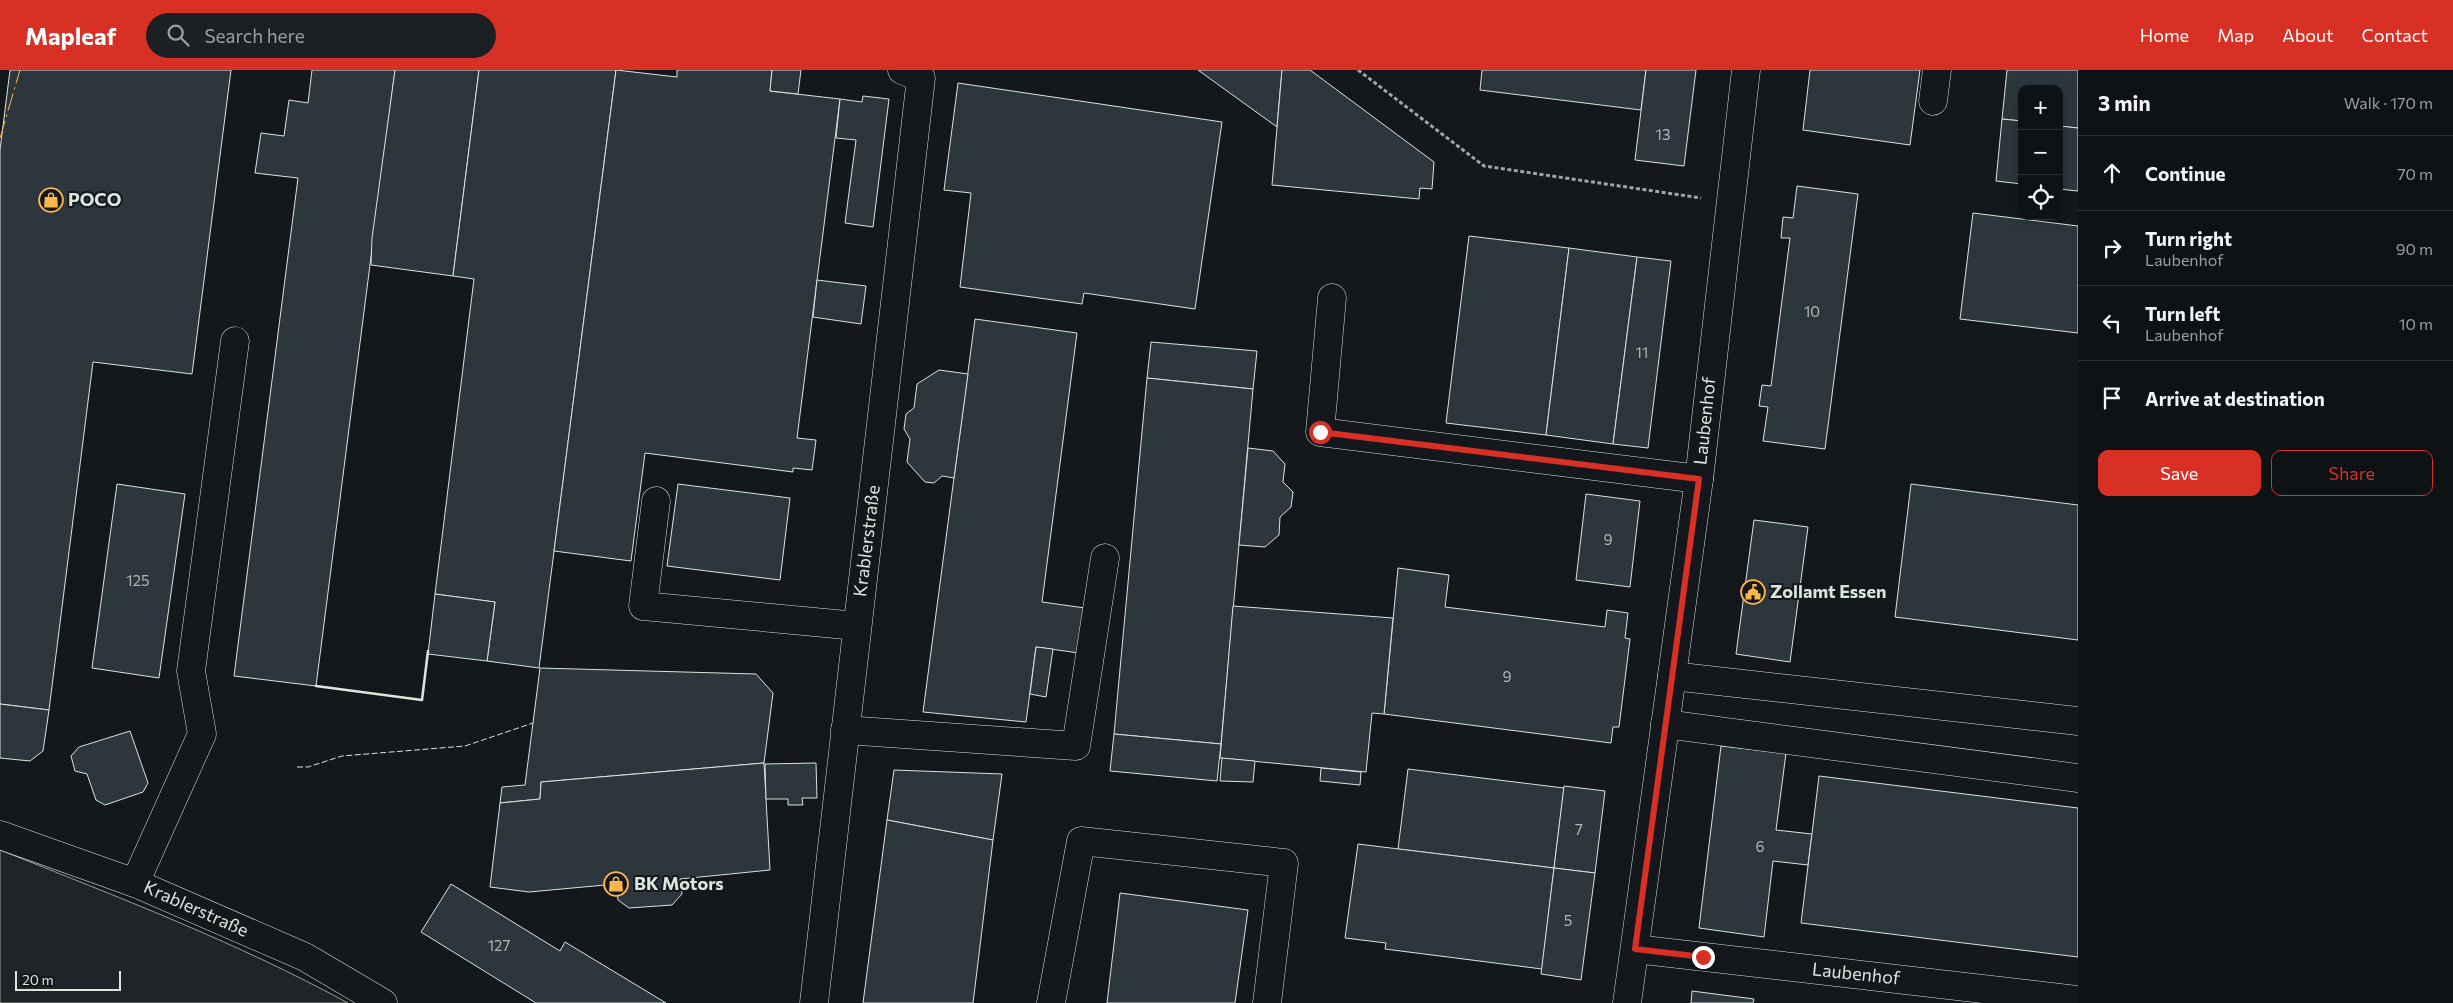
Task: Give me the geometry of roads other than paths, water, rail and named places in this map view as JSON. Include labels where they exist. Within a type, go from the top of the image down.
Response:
[{"type":"street","name":"Laubenhof","points":[[1627,1003],[1699,479],[1746,70]]},
{"type":"street","points":[[1933,101],[1937,70]]},
{"type":"street","name":"Krablerstraße","points":[[814,1003],[857,626],[911,74]]},
{"type":"street","points":[[1332,298],[1320,432],[1699,479]]},
{"type":"street","points":[[135,883],[202,734],[190,671],[235,341]]},
{"type":"street","points":[[656,501],[643,606],[857,626]]},
{"type":"street","points":[[845,730],[1076,746],[1106,558]]},
{"type":"street","points":[[1672,676],[2078,721]]},
{"type":"street","points":[[1665,724],[2078,778]]},
{"type":"street","name":"Krablerstraße","points":[[0,834],[135,883],[305,958],[383,1003]]},
{"type":"street","points":[[1051,1003],[1082,841],[1284,863],[1267,1003]]},
{"type":"street","name":"Laubenhof","points":[[1635,949],[2078,1000]]},
{"type":"place","name":"POCO","points":[[51,200]]},
{"type":"place","name":"Zollamt Essen","points":[[1753,592]]},
{"type":"place","name":"BK Motors","points":[[616,884]]}]
